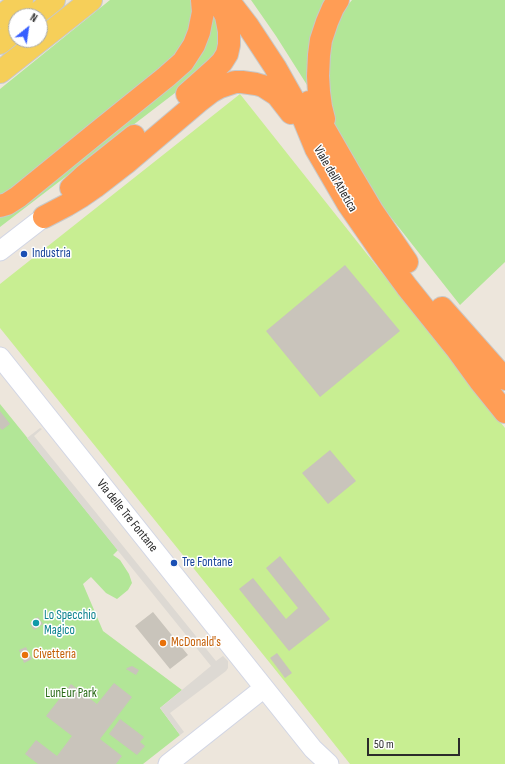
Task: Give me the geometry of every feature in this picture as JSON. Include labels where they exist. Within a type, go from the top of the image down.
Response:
[{"type":"highway","points":[[0,206],[7,204],[18,197],[166,77],[187,57],[199,32],[203,12],[202,0]]},
{"type":"highway","points":[[44,216],[85,175],[201,83],[219,66],[227,54],[230,35],[226,16],[218,0]]},
{"type":"highway","name":"Viale dell'Atletica","points":[[228,0],[254,35],[302,115],[358,187],[393,242],[430,294],[456,324]]},
{"type":"highway","name":"Viale dell'Atletica","points":[[244,0],[285,62],[322,142],[346,200],[382,253],[420,304],[456,348]]},
{"type":"highway","points":[[322,142],[318,76],[319,55],[321,40],[327,22],[338,0]]},
{"type":"highway","points":[[44,216],[67,205],[95,187],[126,163],[210,92],[235,82],[248,82],[264,86],[276,95],[322,142]]},
{"type":"highway","points":[[456,324],[505,366]]},
{"type":"highway","points":[[456,324],[505,379]]},
{"type":"highway","points":[[456,348],[476,366],[505,399]]},
{"type":"highway","points":[[456,348],[505,412]]},
{"type":"main road","points":[[0,17],[22,0]]},
{"type":"main road","points":[[44,8],[54,0]]},
{"type":"main road","points":[[0,72],[91,0]]},
{"type":"main road","points":[[0,43],[8,36]]},
{"type":"main road","points":[[0,251],[44,216]]},
{"type":"main road","name":"Via delle Tre Fontane","points":[[0,357],[318,757],[329,764]]},
{"type":"main road","points":[[168,764],[264,688]]},
{"type":"green space","points":[[110,0],[197,0],[185,48],[0,199],[0,89]]},
{"type":"green space","points":[[251,0],[331,0],[314,96],[276,36]]},
{"type":"green space","points":[[352,0],[505,0],[505,262],[460,305],[363,182],[335,131],[325,97],[327,55],[334,32],[343,11]]},
{"type":"green space","points":[[207,3],[220,24],[220,47],[201,73],[0,227],[0,214],[168,86]]},
{"type":"green space","points":[[240,94],[505,428],[505,764],[350,764],[0,328],[0,284]]},
{"type":"green space","name":"LunEur Park","points":[[0,404],[118,550],[113,555],[120,560],[129,574],[132,583],[128,590],[117,599],[106,593],[91,577],[83,584],[103,631],[182,690],[160,708],[180,735],[143,764],[0,764]]},
{"type":"shaded area","points":[[40,428],[42,429],[34,436],[216,661],[223,656],[228,661],[228,668],[226,671],[170,713],[184,732],[180,735],[160,708],[211,666],[27,438]]},
{"type":"building","points":[[345,265],[400,331],[320,397],[266,331]]},
{"type":"building","points":[[0,411],[10,424],[2,430],[0,428]]},
{"type":"building","points":[[330,450],[356,481],[328,504],[302,473]]},
{"type":"building","points":[[280,556],[330,619],[289,651],[239,589],[253,578],[286,619],[298,608],[266,568]]},
{"type":"building","name":"McDonald's","points":[[153,612],[188,655],[170,669],[135,626]]},
{"type":"building","name":"Lo Specchio Magico","points":[[38,617],[43,624],[34,630],[30,623]]},
{"type":"building","name":"Civetteria","points":[[26,647],[32,659],[24,663],[19,650]]},
{"type":"building","points":[[277,653],[292,673],[285,678],[270,658]]},
{"type":"building","points":[[132,666],[139,670],[136,675],[126,669]]},
{"type":"building","points":[[114,683],[132,697],[100,739],[122,756],[116,764],[38,764],[25,754],[36,740],[57,756],[72,736],[46,716],[71,684],[97,704]]},
{"type":"building","points":[[120,719],[144,737],[140,742],[145,746],[137,755],[109,734]]},
{"type":"place","name":"Industria","points":[[24,254]]},
{"type":"place","name":"Tre Fontane","points":[[174,563]]},
{"type":"place","name":"Lo Specchio Magico","points":[[36,623]]},
{"type":"place","name":"McDonald's","points":[[163,643]]},
{"type":"place","name":"Civetteria","points":[[25,655]]}]
